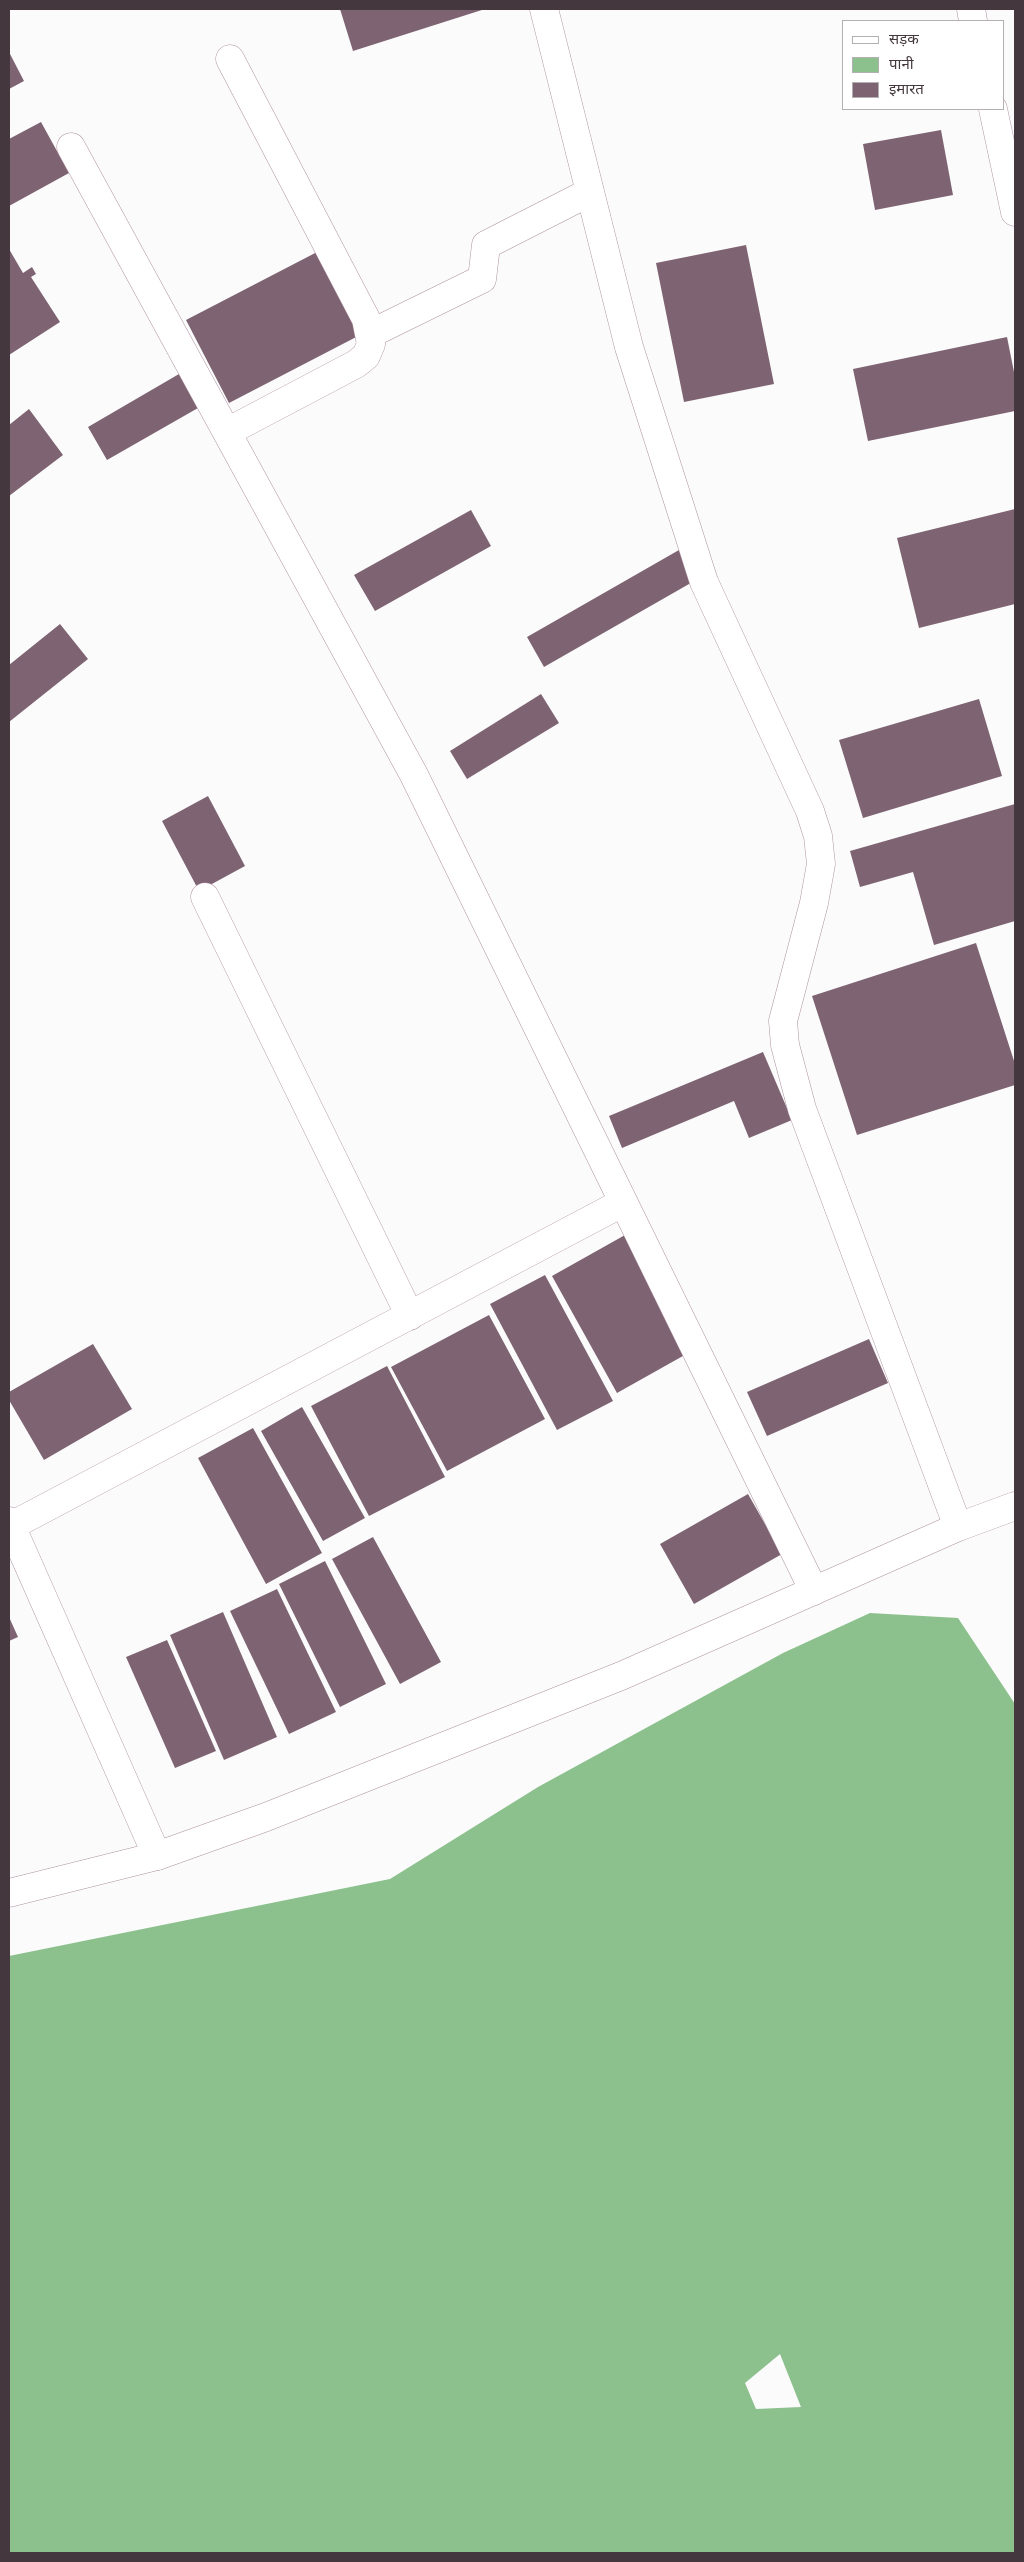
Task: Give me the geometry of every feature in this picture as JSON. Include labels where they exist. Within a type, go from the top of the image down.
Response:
[{"type":"street","points":[[544,9],[629,347],[704,582],[810,811],[818,836],[821,864],[814,903],[783,1021],[785,1046],[802,1109],[958,1527]]},
{"type":"street","points":[[227,432],[356,364],[366,356],[371,344],[366,319],[230,59]]},
{"type":"street","points":[[992,110],[1015,212]]},
{"type":"street","points":[[71,147],[414,775],[622,1203],[814,1591]]},
{"type":"street","points":[[370,334],[482,279],[486,245],[590,192]]},
{"type":"street","points":[[205,897],[410,1316]]},
{"type":"street","points":[[157,1856],[10,1523],[410,1316],[622,1203]]},
{"type":"street","points":[[9,1893],[157,1856],[266,1816],[621,1676],[958,1527],[1015,1506]]},
{"type":"water","points":[[870,1613],[958,1618],[1015,1704],[1015,2553],[9,2553],[9,1956],[390,1879],[538,1787],[783,1653]],"holes":[[[780,2354],[801,2407],[756,2409],[745,2383]]]},
{"type":"building","points":[[340,9],[485,9],[353,51]]},
{"type":"building","points":[[9,52],[24,81],[9,89]]},
{"type":"building","points":[[41,122],[69,173],[9,206],[9,139]]},
{"type":"building","points":[[941,130],[953,195],[875,210],[863,144]]},
{"type":"building","points":[[746,245],[774,384],[684,402],[656,263]]},
{"type":"building","points":[[9,249],[23,273],[32,267],[36,274],[31,277],[60,322],[9,355]]},
{"type":"building","points":[[319,251],[362,334],[229,403],[186,320]]},
{"type":"building","points":[[1007,337],[1015,377],[1015,411],[868,441],[853,369]]},
{"type":"building","points":[[179,374],[198,408],[107,460],[88,427]]},
{"type":"building","points":[[29,409],[63,455],[9,496],[9,425]]},
{"type":"building","points":[[1015,509],[1015,604],[919,628],[897,538]]},
{"type":"building","points":[[471,510],[491,546],[375,611],[354,575]]},
{"type":"building","points":[[679,550],[696,580],[544,667],[527,637]]},
{"type":"building","points":[[60,624],[88,659],[9,722],[9,665]]},
{"type":"building","points":[[541,694],[559,723],[467,779],[450,751]]},
{"type":"building","points":[[979,699],[1002,776],[863,818],[839,740]]},
{"type":"building","points":[[208,796],[245,866],[199,891],[162,821]]},
{"type":"building","points":[[1015,804],[1015,921],[934,945],[913,872],[860,887],[850,851]]},
{"type":"building","points":[[976,943],[1015,1064],[1015,1085],[857,1135],[812,996]]},
{"type":"building","points":[[763,1052],[792,1120],[749,1138],[734,1101],[622,1148],[609,1116]]},
{"type":"building","points":[[625,1235],[690,1352],[617,1393],[552,1276]]},
{"type":"building","points":[[545,1275],[613,1401],[557,1430],[490,1304]]},
{"type":"building","points":[[489,1315],[545,1419],[447,1471],[391,1367]]},
{"type":"building","points":[[869,1339],[888,1383],[767,1436],[747,1392]]},
{"type":"building","points":[[93,1344],[132,1409],[44,1460],[9,1400],[9,1392]]},
{"type":"building","points":[[387,1366],[445,1477],[369,1516],[311,1406]]},
{"type":"building","points":[[302,1407],[365,1518],[323,1541],[261,1431]]},
{"type":"building","points":[[253,1428],[322,1553],[266,1584],[198,1458]]},
{"type":"building","points":[[748,1494],[782,1554],[694,1604],[660,1544]]},
{"type":"building","points":[[373,1537],[441,1662],[400,1684],[332,1559]]},
{"type":"building","points":[[325,1561],[386,1684],[340,1707],[279,1584]]},
{"type":"building","points":[[277,1589],[336,1712],[289,1734],[230,1611]]},
{"type":"building","points":[[223,1612],[277,1737],[224,1760],[170,1635]]},
{"type":"building","points":[[9,1617],[18,1637],[9,1641]]},
{"type":"building","points":[[167,1640],[216,1751],[175,1768],[126,1657]]}]
